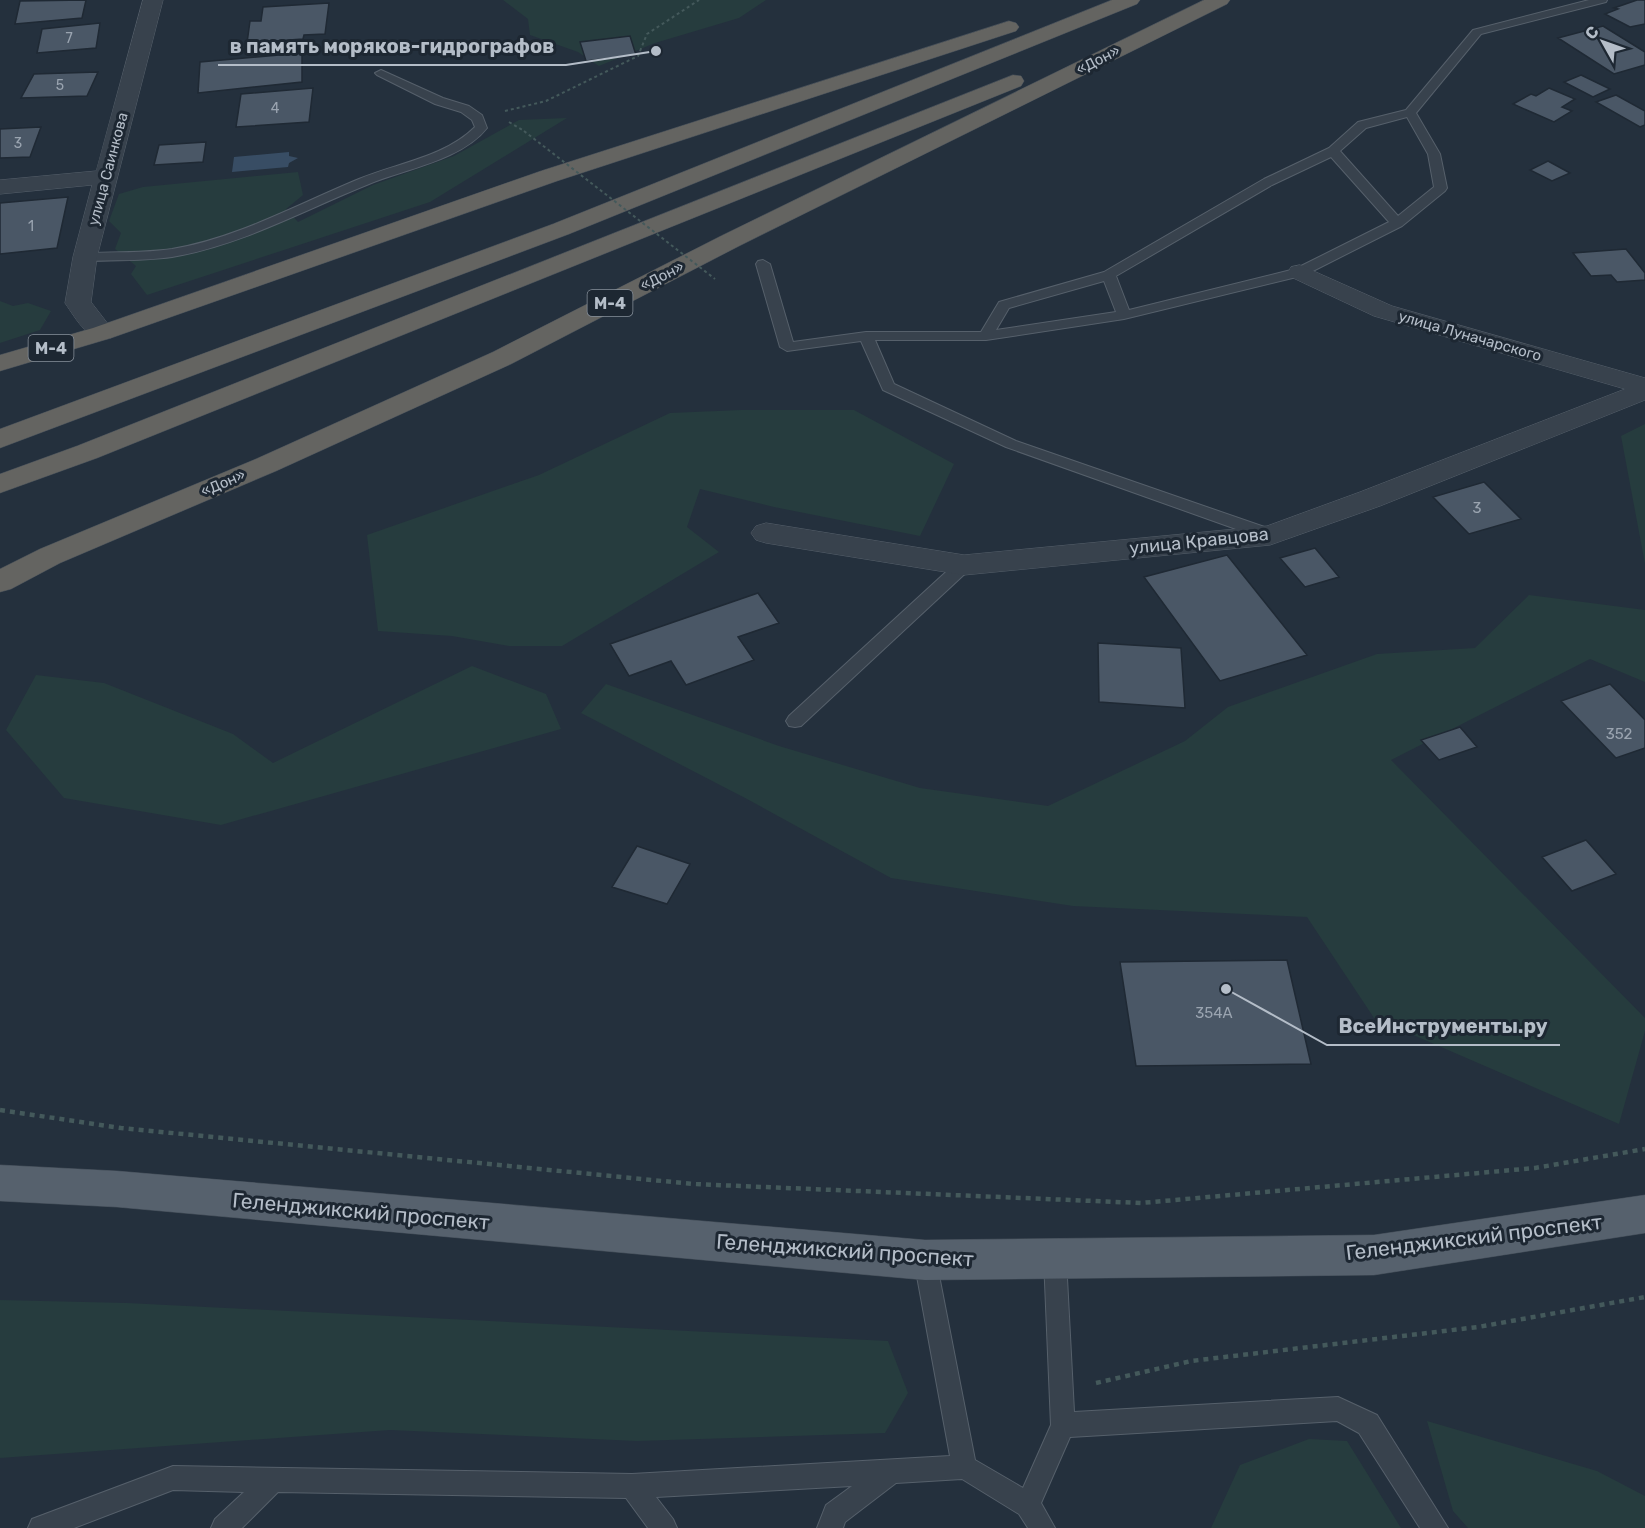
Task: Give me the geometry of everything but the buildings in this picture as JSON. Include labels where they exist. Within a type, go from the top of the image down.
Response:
[{"type":"highway","name":"М-4","points":[[0,363],[102,333],[549,176],[1093,0]]},
{"type":"highway","points":[[0,439],[561,229],[1130,0]]},
{"type":"highway","points":[[0,484],[87,452],[864,140],[1215,2]]},
{"type":"highway","name":"«Дон»","points":[[0,582],[50,556],[266,465],[502,358],[730,241],[1215,2]]},
{"type":"main road","name":"Геленджикский проспект","points":[[0,1160],[27,1169],[117,1189]]},
{"type":"main road","name":"Геленджикский проспект","points":[[0,1183],[117,1189],[925,1260],[1374,1255],[1645,1214]]},
{"type":"street","name":"улица Саинкова","points":[[102,333],[78,303],[85,257],[153,0]]},
{"type":"street","points":[[0,187],[106,177]]},
{"type":"street","name":"улица Луначарского","points":[[1300,272],[1383,311],[1645,386]]},
{"type":"street","name":"улица Кравцова","points":[[766,532],[964,565],[1270,535],[1370,499],[1645,390]]},
{"type":"lane","points":[[986,336],[1004,305],[1109,275],[1268,182],[1333,151],[1362,125],[1410,113],[1477,32],[1602,0]]},
{"type":"lane","points":[[85,257],[171,253],[214,242],[279,220],[364,181],[445,152],[470,139],[481,128],[478,118],[465,109],[439,101],[381,73]]},
{"type":"lane","points":[[763,264],[787,347],[866,336],[986,336],[1124,315],[1300,272],[1397,223],[1441,188],[1434,154],[1410,113]]},
{"type":"lane","points":[[1333,151],[1397,223]]},
{"type":"lane","points":[[1109,275],[1124,315]]},
{"type":"lane","points":[[866,336],[888,387],[1011,444],[1270,535]]},
{"type":"lane","points":[[795,722],[964,565]]},
{"type":"lane","points":[[1029,1504],[1063,1425],[1055,1258]]},
{"type":"lane","points":[[925,1260],[964,1467]]},
{"type":"lane","points":[[1063,1425],[1338,1408],[1368,1424],[1435,1528]]},
{"type":"lane","points":[[41,1528],[172,1478],[632,1486],[964,1467],[1029,1504],[1042,1528]]},
{"type":"lane","points":[[830,1528],[835,1514],[893,1470]]},
{"type":"lane","points":[[224,1528],[273,1480]]},
{"type":"lane","points":[[632,1486],[664,1528]]},
{"type":"path","points":[[478,118],[546,101],[638,56],[647,34],[699,0]]},
{"type":"path","points":[[506,120],[524,131],[715,279]]},
{"type":"path","points":[[0,1110],[121,1128],[693,1184],[1141,1203],[1535,1168],[1645,1149]]},
{"type":"path","points":[[1063,1390],[1191,1361],[1478,1327],[1645,1297]]},
{"type":"green space","points":[[503,0],[766,0],[739,18],[655,43],[599,66],[578,52],[530,35],[528,19]]},
{"type":"green space","points":[[567,118],[430,202],[147,295],[131,274],[136,266],[115,249],[121,233],[109,221],[119,194],[143,187],[298,172],[303,195],[286,209],[298,222],[373,185],[454,156],[519,120]]},
{"type":"green space","points":[[0,301],[13,306],[28,303],[51,311],[40,330],[0,343]]},
{"type":"green space","points":[[741,410],[854,410],[954,464],[920,536],[774,507],[700,489],[687,527],[719,552],[562,646],[509,646],[452,636],[378,631],[367,535],[539,475],[670,413]]},
{"type":"green space","points":[[1645,424],[1645,564],[1621,436]]},
{"type":"green space","points":[[1529,595],[1645,610],[1645,682],[1590,659],[1391,760],[1645,1018],[1645,1031],[1619,1124],[1374,1018],[1307,917],[1073,906],[891,878],[747,799],[581,713],[606,684],[779,746],[920,788],[1048,806],[1185,741],[1228,707],[1377,654],[1475,648]]},
{"type":"green space","points":[[472,666],[546,694],[561,729],[221,825],[64,798],[6,730],[36,675],[104,683],[233,734],[273,763]]},
{"type":"green space","points":[[0,1300],[127,1303],[888,1341],[908,1393],[885,1433],[637,1441],[390,1430],[0,1458]]},
{"type":"green space","points":[[1427,1421],[1597,1471],[1645,1496],[1645,1528],[1468,1528],[1453,1511]]},
{"type":"green space","points":[[1309,1439],[1347,1441],[1401,1528],[1211,1528],[1240,1465]]},
{"type":"water","points":[[289,152],[289,156],[298,158],[289,163],[288,167],[232,172],[234,157]]},
{"type":"place","name":"в память моряков-гидрографов","points":[[656,51]]},
{"type":"place","name":"ВсеИнструменты.ру","points":[[1226,989]]}]
